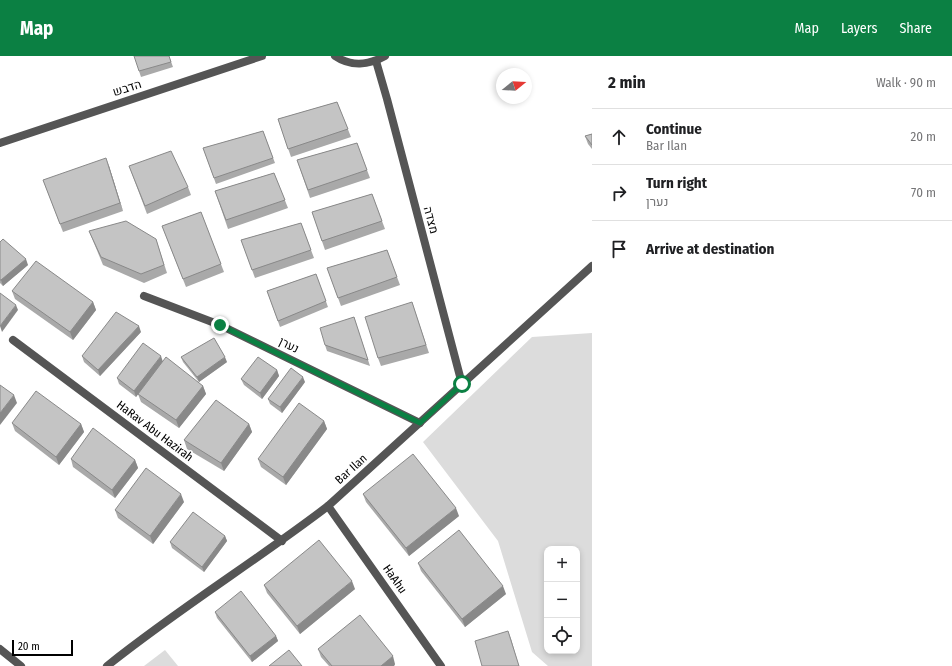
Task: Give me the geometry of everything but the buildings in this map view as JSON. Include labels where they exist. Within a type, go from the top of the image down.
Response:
[{"type":"street","name":"הדבש","points":[[0,144],[262,56]]},
{"type":"street","points":[[335,56],[349,63],[362,64],[376,61],[385,56]]},
{"type":"street","name":"מצדה","points":[[376,61],[462,384]]},
{"type":"street","name":"Bar Ilan","points":[[107,666],[139,640],[282,541],[328,506],[592,266]]},
{"type":"street","name":"נערן","points":[[144,296],[220,325],[420,423]]},
{"type":"street","name":"HaRav Abu Hazirah","points":[[13,340],[282,541]]},
{"type":"street","name":"HaAhu","points":[[328,506],[441,666]]},
{"type":"street","points":[[0,649],[21,666]]},
{"type":"shaded area","points":[[592,333],[592,666],[548,666],[532,652],[498,541],[423,442],[532,337]]},
{"type":"shaded area","points":[[165,650],[178,666],[144,666]]},
{"type":"route","points":[[220,325],[420,423],[462,384]]}]
